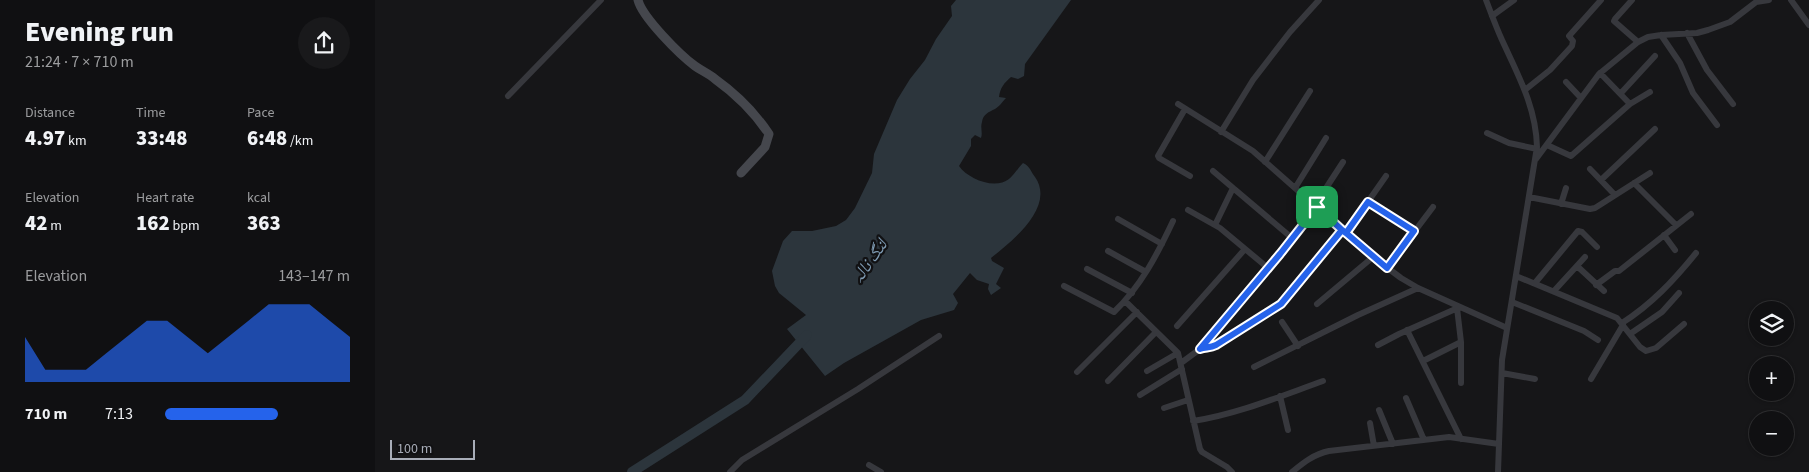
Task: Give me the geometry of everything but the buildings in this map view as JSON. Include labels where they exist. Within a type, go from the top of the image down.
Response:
[{"type":"street","points":[[508,96],[601,0]]},
{"type":"street","points":[[638,0],[640,8],[650,22],[695,66],[715,78],[745,104],[769,134],[765,147],[741,173]]},
{"type":"street","points":[[1221,132],[1253,80],[1290,32],[1319,0]]},
{"type":"street","points":[[1486,0],[1530,102],[1537,132],[1536,160],[1507,328],[1502,373],[1498,472]]},
{"type":"street","points":[[1492,16],[1514,0]]},
{"type":"street","points":[[1632,0],[1614,21],[1638,42]]},
{"type":"street","points":[[1536,160],[1600,73],[1638,42],[1648,37],[1708,30],[1730,22],[1757,1],[1769,0]]},
{"type":"street","points":[[1791,0],[1809,25]]},
{"type":"street","points":[[1525,90],[1550,70],[1572,46],[1573,41],[1569,36],[1597,1]]},
{"type":"street","points":[[1687,33],[1707,70],[1733,104]]},
{"type":"street","points":[[1661,35],[1680,63],[1693,93],[1717,125]]},
{"type":"street","points":[[1621,93],[1655,56]]},
{"type":"street","points":[[1600,73],[1631,104]]},
{"type":"street","points":[[1566,82],[1581,98]]},
{"type":"street","points":[[1265,162],[1310,91]]},
{"type":"street","points":[[1547,145],[1571,156],[1631,104],[1650,92]]},
{"type":"street","points":[[1178,104],[1253,151],[1387,268],[1418,288],[1458,308],[1507,328]]},
{"type":"street","points":[[1185,109],[1158,156],[1189,176]]},
{"type":"street","points":[[1601,180],[1655,129]]},
{"type":"street","points":[[1487,133],[1509,143],[1537,149]]},
{"type":"street","points":[[1295,188],[1326,138]]},
{"type":"street","points":[[1140,395],[1182,366],[1200,349],[1292,238],[1316,206],[1343,162]]},
{"type":"street","points":[[1590,169],[1615,195]]},
{"type":"street","points":[[1213,171],[1292,238]]},
{"type":"street","points":[[1529,198],[1590,209],[1650,173]]},
{"type":"street","points":[[1200,349],[1216,345],[1281,304],[1368,202],[1385,176]]},
{"type":"street","points":[[1635,183],[1676,225]]},
{"type":"street","points":[[1215,225],[1233,188]]},
{"type":"street","points":[[1561,204],[1566,188]]},
{"type":"street","points":[[1368,202],[1414,231]]},
{"type":"street","points":[[1387,268],[1433,207]]},
{"type":"street","points":[[1188,210],[1215,225],[1268,268]]},
{"type":"street","points":[[1596,285],[1615,270],[1619,271],[1691,214]]},
{"type":"street","points":[[1119,219],[1162,244]]},
{"type":"street","points":[[1064,286],[1114,312],[1132,293],[1146,272],[1173,221]]},
{"type":"street","points":[[1535,284],[1578,231],[1582,232],[1597,247]]},
{"type":"street","points":[[1663,235],[1675,250]]},
{"type":"street","points":[[1177,326],[1245,249]]},
{"type":"street","points":[[1108,251],[1146,272]]},
{"type":"street","points":[[1591,379],[1622,324],[1643,309],[1673,281],[1696,253]]},
{"type":"street","points":[[1317,304],[1373,257]]},
{"type":"street","points":[[1554,291],[1585,257]]},
{"type":"street","points":[[1577,266],[1604,291]]},
{"type":"street","points":[[1087,269],[1132,293]]},
{"type":"street","points":[[1516,276],[1617,318],[1640,347],[1646,351],[1656,348],[1684,324]]},
{"type":"street","points":[[1254,367],[1358,315],[1418,288]]},
{"type":"street","points":[[1630,334],[1662,312],[1679,293]]},
{"type":"street","points":[[1125,301],[1178,353],[1199,447],[1202,452],[1232,472]]},
{"type":"street","points":[[1512,302],[1584,331],[1598,340]]},
{"type":"street","points":[[1378,345],[1458,308]]},
{"type":"street","points":[[1458,308],[1461,342],[1461,383]]},
{"type":"street","points":[[1077,372],[1137,312]]},
{"type":"street","points":[[1282,322],[1298,346]]},
{"type":"street","points":[[1407,330],[1461,439]]},
{"type":"street","points":[[1108,381],[1156,332]]},
{"type":"street","points":[[731,472],[742,460],[858,390],[939,336]]},
{"type":"street","points":[[1423,361],[1461,342]]},
{"type":"street","points":[[1147,370],[1178,353]]},
{"type":"street","points":[[1502,373],[1535,379]]},
{"type":"street","points":[[1193,420],[1226,413],[1323,382]]},
{"type":"street","points":[[1280,396],[1288,430]]},
{"type":"street","points":[[1406,398],[1424,440]]},
{"type":"street","points":[[1165,408],[1188,400]]},
{"type":"street","points":[[1379,410],[1393,444]]},
{"type":"street","points":[[1370,423],[1374,446]]},
{"type":"street","points":[[1292,472],[1306,461],[1321,453],[1449,437],[1499,444]]},
{"type":"street","points":[[869,465],[881,472]]},
{"type":"water","points":[[956,0],[1071,0],[1025,64],[1024,76],[1018,79],[1011,77],[1006,81],[999,97],[1006,98],[998,107],[984,117],[981,124],[981,138],[975,135],[971,139],[971,146],[959,166],[975,179],[982,182],[997,183],[1009,179],[1023,163],[1025,164],[1029,167],[1040,188],[1040,200],[1036,212],[1019,233],[991,258],[992,261],[1004,268],[996,284],[1001,288],[991,295],[988,289],[989,284],[977,280],[970,273],[953,294],[958,303],[954,310],[921,320],[844,363],[825,376],[787,329],[806,315],[779,293],[775,286],[772,271],[783,241],[792,231],[812,231],[836,226],[846,220],[855,208],[872,173],[874,154],[897,100],[925,60],[936,39],[952,16],[951,6]]},
{"type":"waterway","name":"لنگ نالہ","points":[[632,472],[745,400],[807,335]]},
{"type":"route","points":[[1368,202],[1414,231],[1387,268],[1342,230],[1281,304],[1216,345],[1200,349],[1221,322],[1250,291],[1317,207],[1346,233],[1368,202]]}]
